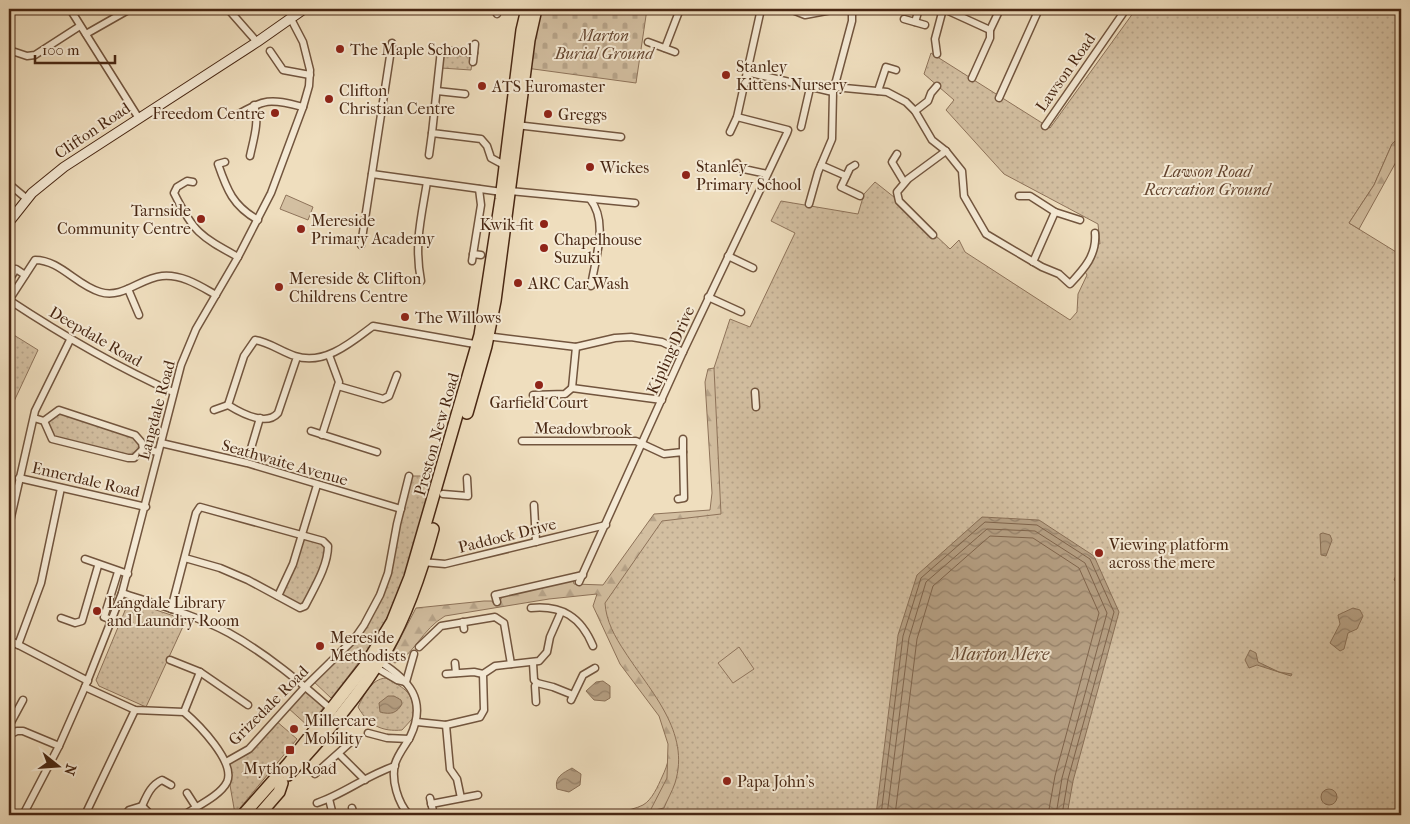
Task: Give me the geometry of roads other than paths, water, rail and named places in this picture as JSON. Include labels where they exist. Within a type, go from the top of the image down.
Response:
[{"type":"highway","name":"Preston New Road","points":[[521,76],[536,9]]},
{"type":"highway","name":"Preston New Road","points":[[252,815],[282,783],[374,661],[420,561],[443,494],[483,340],[506,192],[508,163],[521,76],[526,12]]},
{"type":"highway","name":"Preston New Road","points":[[420,561],[483,340]]},
{"type":"highway","name":"Preston New Road","points":[[243,815],[335,713]]},
{"type":"highway","points":[[260,815],[279,792],[282,783]]},
{"type":"street","points":[[70,9],[138,117]]},
{"type":"street","points":[[86,34],[130,9]]},
{"type":"street","points":[[228,9],[257,42]]},
{"type":"street","name":"Clifton Road","points":[[9,222],[27,199],[64,166],[257,42],[304,9]]},
{"type":"street","points":[[665,48],[680,9]]},
{"type":"street","points":[[730,132],[737,117],[762,9]]},
{"type":"street","points":[[790,9],[805,15],[837,9]]},
{"type":"street","points":[[809,204],[821,165],[832,139],[834,89],[852,21],[852,9]]},
{"type":"street","points":[[915,22],[919,9]]},
{"type":"street","points":[[937,54],[936,39],[944,9],[990,30]]},
{"type":"street","points":[[972,78],[990,38],[990,30],[1000,9]]},
{"type":"street","points":[[1000,98],[1039,9]]},
{"type":"street","name":"Lawson Road","points":[[1045,126],[1125,9]]},
{"type":"street","name":"Langdale Road","points":[[23,815],[58,746],[86,684],[122,593],[146,507],[173,392],[196,329],[258,220],[280,172],[303,107],[310,75],[303,42],[291,19]]},
{"type":"street","points":[[904,19],[925,24]]},
{"type":"street","points":[[9,50],[27,56],[35,55],[80,26]]},
{"type":"street","points":[[648,42],[675,52]]},
{"type":"street","points":[[474,62],[476,44]]},
{"type":"street","points":[[361,245],[392,46],[399,49]]},
{"type":"street","points":[[429,155],[437,91],[438,50],[474,53]]},
{"type":"street","points":[[270,51],[283,70],[310,75]]},
{"type":"street","points":[[878,91],[886,67],[896,70]]},
{"type":"street","points":[[746,72],[810,88],[878,91],[894,94],[915,111],[932,140],[946,151],[962,171],[964,196],[986,234],[1033,262],[1059,274],[1070,284],[1084,270],[1096,247],[1095,233]]},
{"type":"street","points":[[915,111],[929,100],[931,93],[937,86]]},
{"type":"street","points":[[801,128],[810,88]]},
{"type":"street","points":[[437,91],[465,94]]},
{"type":"street","points":[[235,116],[261,101],[280,101],[303,107]]},
{"type":"street","points":[[250,156],[257,112],[254,105]]},
{"type":"street","name":"Kipling Drive","points":[[579,582],[606,526],[708,297],[788,130],[737,117]]},
{"type":"street","points":[[514,125],[621,137]]},
{"type":"street","points":[[432,133],[481,139],[487,146],[491,158],[508,163]]},
{"type":"street","points":[[933,235],[899,201],[897,191],[904,182],[946,151]]},
{"type":"street","points":[[897,154],[893,158],[893,165],[904,182]]},
{"type":"street","points":[[225,162],[218,164],[233,200],[243,212],[258,220]]},
{"type":"street","points":[[821,165],[846,176]]},
{"type":"street","points":[[854,165],[850,168],[841,187],[860,196]]},
{"type":"street","points":[[737,167],[767,174]]},
{"type":"street","points":[[372,174],[506,192],[635,203]]},
{"type":"street","points":[[190,179],[177,187],[174,193],[191,225],[238,257]]},
{"type":"street","points":[[420,281],[416,260],[417,244],[427,182]]},
{"type":"street","points":[[9,184],[27,199]]},
{"type":"street","points":[[479,189],[481,205],[472,257],[481,255]]},
{"type":"street","points":[[1019,196],[1030,196],[1055,212],[1080,220]]},
{"type":"street","points":[[590,199],[597,207],[600,223],[591,286]]},
{"type":"street","points":[[1033,262],[1055,212]]},
{"type":"street","points":[[728,256],[753,268]]},
{"type":"street","points":[[9,300],[35,260],[48,260],[100,292],[118,294],[128,288],[162,276],[179,277],[194,282],[216,295]]},
{"type":"street","points":[[9,280],[16,269],[25,275]]},
{"type":"street","points":[[128,288],[139,315]]},
{"type":"street","points":[[708,297],[741,312]]},
{"type":"street","name":"Deepdale Road","points":[[9,300],[70,340],[128,372],[173,392]]},
{"type":"street","points":[[368,319],[373,326]]},
{"type":"street","points":[[228,405],[244,356],[255,340],[297,357],[311,358],[329,355],[350,344],[373,326],[483,340],[576,347],[615,338],[631,337],[662,342],[683,352]]},
{"type":"street","points":[[9,526],[34,418],[70,340]]},
{"type":"street","points":[[533,395],[565,394],[572,388],[576,347]]},
{"type":"street","points":[[322,435],[339,382],[329,355]]},
{"type":"street","points":[[214,410],[228,405],[240,412],[260,418],[274,418],[278,413],[297,357]]},
{"type":"street","points":[[338,386],[382,399],[389,396],[397,374]]},
{"type":"street","points":[[572,388],[662,400]]},
{"type":"street","points":[[755,392],[756,407]]},
{"type":"street","points":[[44,421],[59,410],[134,435],[142,443],[143,449]]},
{"type":"street","points":[[34,418],[44,421],[52,439],[128,458],[134,458],[143,449]]},
{"type":"street","points":[[249,455],[260,418]]},
{"type":"street","points":[[311,431],[376,452]]},
{"type":"street","name":"Meadowbrook","points":[[522,441],[636,440],[664,454],[683,452]]},
{"type":"street","points":[[678,499],[684,498],[683,452],[685,441]]},
{"type":"street","name":"Seathwaite Avenue","points":[[161,443],[247,463],[401,509]]},
{"type":"street","points":[[143,449],[158,452]]},
{"type":"street","name":"Grizedale Road","points":[[226,762],[249,749],[306,687],[355,638],[371,612],[388,573],[409,476]]},
{"type":"street","name":"Ennerdale Road","points":[[19,478],[146,507]]},
{"type":"street","name":"Preston New Road","points":[[443,494],[468,496],[467,478]]},
{"type":"street","points":[[278,596],[293,564],[317,485]]},
{"type":"street","points":[[18,645],[41,583],[62,488]]},
{"type":"street","points":[[534,505],[536,542]]},
{"type":"street","points":[[171,608],[196,513],[200,507],[323,541],[328,546],[318,578],[305,606],[300,608],[220,568],[185,558]]},
{"type":"street","name":"Paddock Drive","points":[[420,561],[445,564],[606,526]]},
{"type":"street","points":[[85,560],[98,566],[128,574]]},
{"type":"street","points":[[61,618],[76,626],[82,620],[98,566]]},
{"type":"street","points":[[112,620],[104,617],[118,572]]},
{"type":"street","points":[[497,602],[495,595],[583,575]]},
{"type":"street","points":[[122,593],[171,608],[229,633],[269,658],[335,713]]},
{"type":"street","points":[[531,608],[550,607],[580,623],[593,646]]},
{"type":"street","points":[[446,674],[474,672],[483,674],[495,666],[539,661],[547,652],[550,636],[561,612]]},
{"type":"street","points":[[419,647],[436,629],[488,617],[500,619],[506,631],[511,664]]},
{"type":"street","points":[[463,622],[464,629]]},
{"type":"street","points":[[9,640],[135,710],[184,712],[226,762],[227,781],[218,792],[184,815]]},
{"type":"street","points":[[409,815],[402,808],[397,794],[394,766],[417,722],[415,698],[406,682],[414,654]]},
{"type":"street","points":[[170,660],[200,672],[248,705]]},
{"type":"street","points":[[374,661],[397,680],[406,682]]},
{"type":"street","points":[[455,662],[456,673]]},
{"type":"street","points":[[533,663],[534,680],[537,683],[553,686],[572,698],[583,675],[595,668]]},
{"type":"street","points":[[184,712],[200,672]]},
{"type":"street","points":[[417,722],[446,725],[476,720],[482,714],[485,706],[483,674]]},
{"type":"street","points":[[536,702],[534,686],[537,683]]},
{"type":"street","points":[[22,700],[10,724],[10,733],[31,733],[58,746]]},
{"type":"street","points":[[85,815],[135,710]]},
{"type":"street","points":[[446,725],[450,769],[457,779],[461,798]]},
{"type":"street","points":[[368,733],[387,738],[409,739]]},
{"type":"street","points":[[316,774],[353,740]]},
{"type":"street","points":[[339,754],[365,780]]},
{"type":"street","points":[[317,803],[329,799],[365,780],[373,773],[394,766]]},
{"type":"street","points":[[125,815],[129,810],[142,806],[149,791],[156,782],[162,780],[171,785]]},
{"type":"street","points":[[187,793],[196,808]]},
{"type":"street","points":[[434,815],[431,801],[478,795]]},
{"type":"street","points":[[329,799],[333,815]]},
{"type":"street","points":[[142,806],[151,815]]},
{"type":"street","points":[[352,808],[354,815]]},
{"type":"water","name":"Marton Mere","points":[[982,517],[1039,520],[1094,556],[1119,612],[1073,781],[1067,815],[876,815],[898,635],[917,575]]},
{"type":"water","points":[[1320,534],[1330,535],[1332,540],[1326,556],[1321,555]]},
{"type":"water","points":[[1401,537],[1401,584],[1394,580],[1399,569],[1396,562],[1396,553]]},
{"type":"water","points":[[1353,608],[1360,610],[1363,616],[1357,629],[1348,633],[1344,649],[1340,651],[1330,643],[1340,624],[1338,615]]},
{"type":"water","points":[[1250,650],[1256,653],[1258,662],[1279,672],[1292,674],[1291,676],[1257,665],[1249,668],[1245,660]]},
{"type":"water","points":[[603,681],[610,686],[610,698],[605,701],[594,700],[586,691],[596,682]]},
{"type":"water","points":[[388,696],[394,696],[401,700],[402,704],[393,712],[380,712],[379,703]]},
{"type":"water","points":[[572,768],[581,774],[580,785],[569,792],[557,789],[558,778]]},
{"type":"water","points":[[1329,789],[1335,791],[1337,797],[1335,803],[1329,805],[1323,803],[1321,797],[1323,791]]},
{"type":"place","name":"The Maple School","points":[[340,49]]},
{"type":"place","name":"Stanley Kittens Nursery","points":[[726,75]]},
{"type":"place","name":"ATS Euromaster","points":[[482,86]]},
{"type":"place","name":"Clifton Christian Centre","points":[[329,99]]},
{"type":"place","name":"Freedom Centre","points":[[275,113]]},
{"type":"place","name":"Greggs","points":[[548,114]]},
{"type":"place","name":"Wickes","points":[[590,167]]},
{"type":"place","name":"Stanley Primary School","points":[[686,175]]},
{"type":"place","name":"Tarnside Community Centre","points":[[201,219]]},
{"type":"place","name":"Kwik-fit","points":[[544,224]]},
{"type":"place","name":"Mereside Primary Academy","points":[[301,229]]},
{"type":"place","name":"Chapelhouse Suzuki","points":[[544,248]]},
{"type":"place","name":"ARC Car Wash","points":[[518,283]]},
{"type":"place","name":"Mereside & Clifton Childrens Centre","points":[[279,287]]},
{"type":"place","name":"The Willows","points":[[405,317]]},
{"type":"place","name":"Garfield Court","points":[[539,385]]},
{"type":"place","name":"Viewing platform across the mere","points":[[1099,553]]},
{"type":"place","name":"Langdale Library and Laundry Room","points":[[97,611]]},
{"type":"place","name":"Mereside Methodists","points":[[320,646]]},
{"type":"place","name":"Millercare Mobility","points":[[294,729]]},
{"type":"place","name":"Mythop Road","points":[[290,750]]},
{"type":"place","name":"Papa John's","points":[[727,781]]},
{"type":"park label","name":"Marton Burial Ground","points":[[604,44]]},
{"type":"park label","name":"Lawson Road Recreation Ground","points":[[1207,180]]}]
